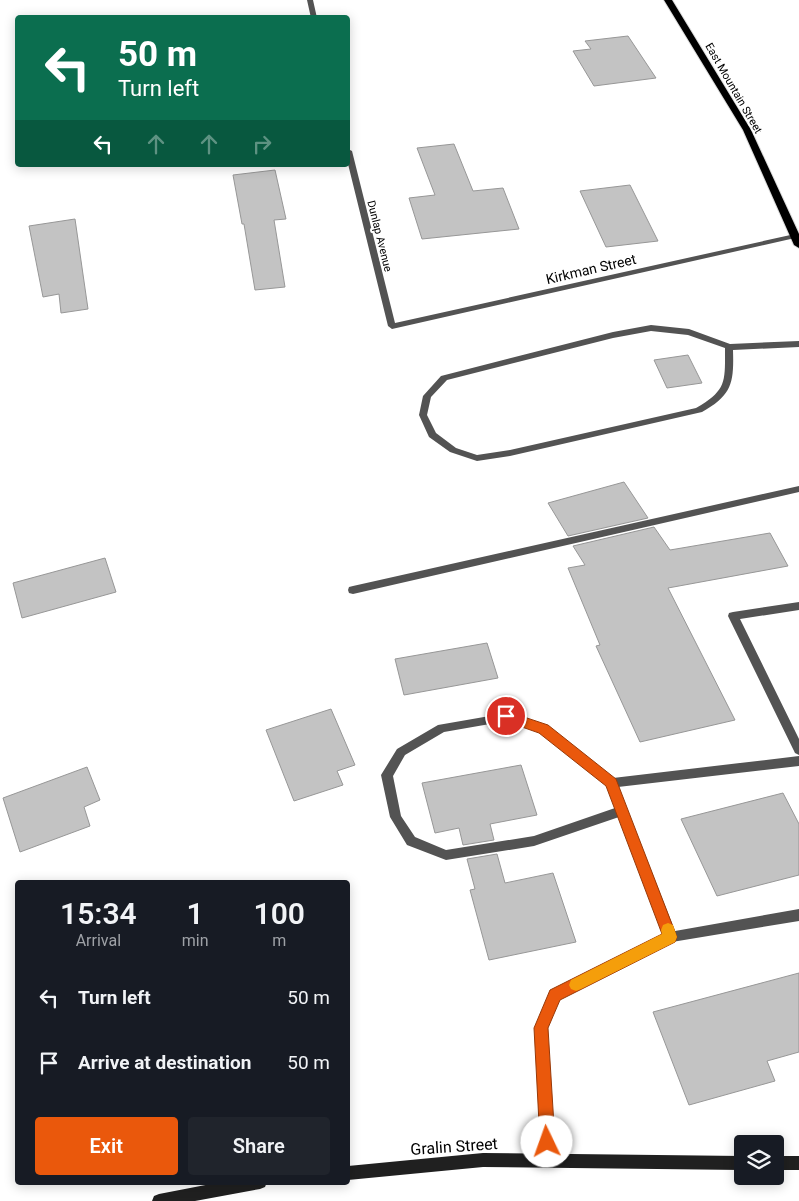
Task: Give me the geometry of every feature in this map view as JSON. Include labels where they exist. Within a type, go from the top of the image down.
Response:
[{"type":"main road","name":"East Mountain Street","points":[[668,0],[747,130],[799,245]]},
{"type":"street","points":[[310,0],[313,15]]},
{"type":"street","name":"Dunlap Avenue","points":[[350,159],[392,326]]},
{"type":"street","name":"Kirkman Street","points":[[392,326],[795,236]]},
{"type":"street","points":[[729,347],[729,383],[719,399],[699,410],[510,453],[477,458],[453,450],[432,435],[423,415],[427,396],[444,378],[613,335],[651,328],[689,332],[729,347],[799,344]]},
{"type":"street","points":[[353,590],[799,489]]},
{"type":"street","points":[[799,606],[733,616],[799,750]]},
{"type":"street","points":[[622,811],[534,841],[446,855],[412,841],[396,817],[387,775],[401,752],[442,728],[506,716],[543,729],[611,783],[622,811],[670,937]]},
{"type":"street","points":[[611,783],[799,761]]},
{"type":"street","points":[[548,1160],[541,1028],[555,995],[670,937],[799,915]]},
{"type":"street","name":"Gralin Street","points":[[350,1173],[483,1160],[734,1162]]},
{"type":"street","points":[[784,1163],[799,1163]]},
{"type":"street","points":[[159,1201],[244,1185]]},
{"type":"building","points":[[628,36],[656,78],[594,86],[573,51],[591,49],[585,41]]},
{"type":"building","points":[[454,144],[473,191],[503,188],[519,229],[422,239],[409,198],[435,195],[417,148]]},
{"type":"building","points":[[275,170],[286,219],[274,220],[285,287],[255,290],[244,224],[242,224],[233,175]]},
{"type":"building","points":[[630,185],[658,241],[606,247],[580,191]]},
{"type":"building","points":[[75,219],[88,309],[61,313],[59,294],[43,297],[29,226]]},
{"type":"building","points":[[688,355],[702,383],[667,388],[654,360]]},
{"type":"building","points":[[624,482],[648,518],[568,536],[548,503]]},
{"type":"building","points":[[654,527],[670,550],[770,533],[788,566],[668,588],[735,720],[640,742],[596,646],[600,645],[568,568],[585,565],[573,546]]},
{"type":"building","points":[[105,558],[116,592],[22,618],[13,583]]},
{"type":"building","points":[[487,643],[498,678],[404,695],[395,659]]},
{"type":"building","points":[[331,709],[355,765],[337,771],[343,785],[294,801],[266,730]]},
{"type":"building","points":[[521,765],[537,815],[490,824],[494,840],[463,845],[459,828],[435,833],[422,783]]},
{"type":"building","points":[[87,767],[100,800],[84,807],[90,826],[20,852],[3,798]]},
{"type":"building","points":[[783,793],[799,824],[799,875],[717,896],[681,819]]},
{"type":"building","points":[[497,854],[505,883],[553,873],[576,942],[489,960],[470,890],[475,889],[467,859]]},
{"type":"building","points":[[799,973],[799,1052],[767,1061],[775,1081],[689,1105],[653,1012]]},
{"type":"slow traffic","points":[[576,985],[670,937],[668,930]]},
{"type":"route","points":[[506,716],[543,729],[611,783],[670,937],[555,995],[541,1028],[547,1142]]}]
